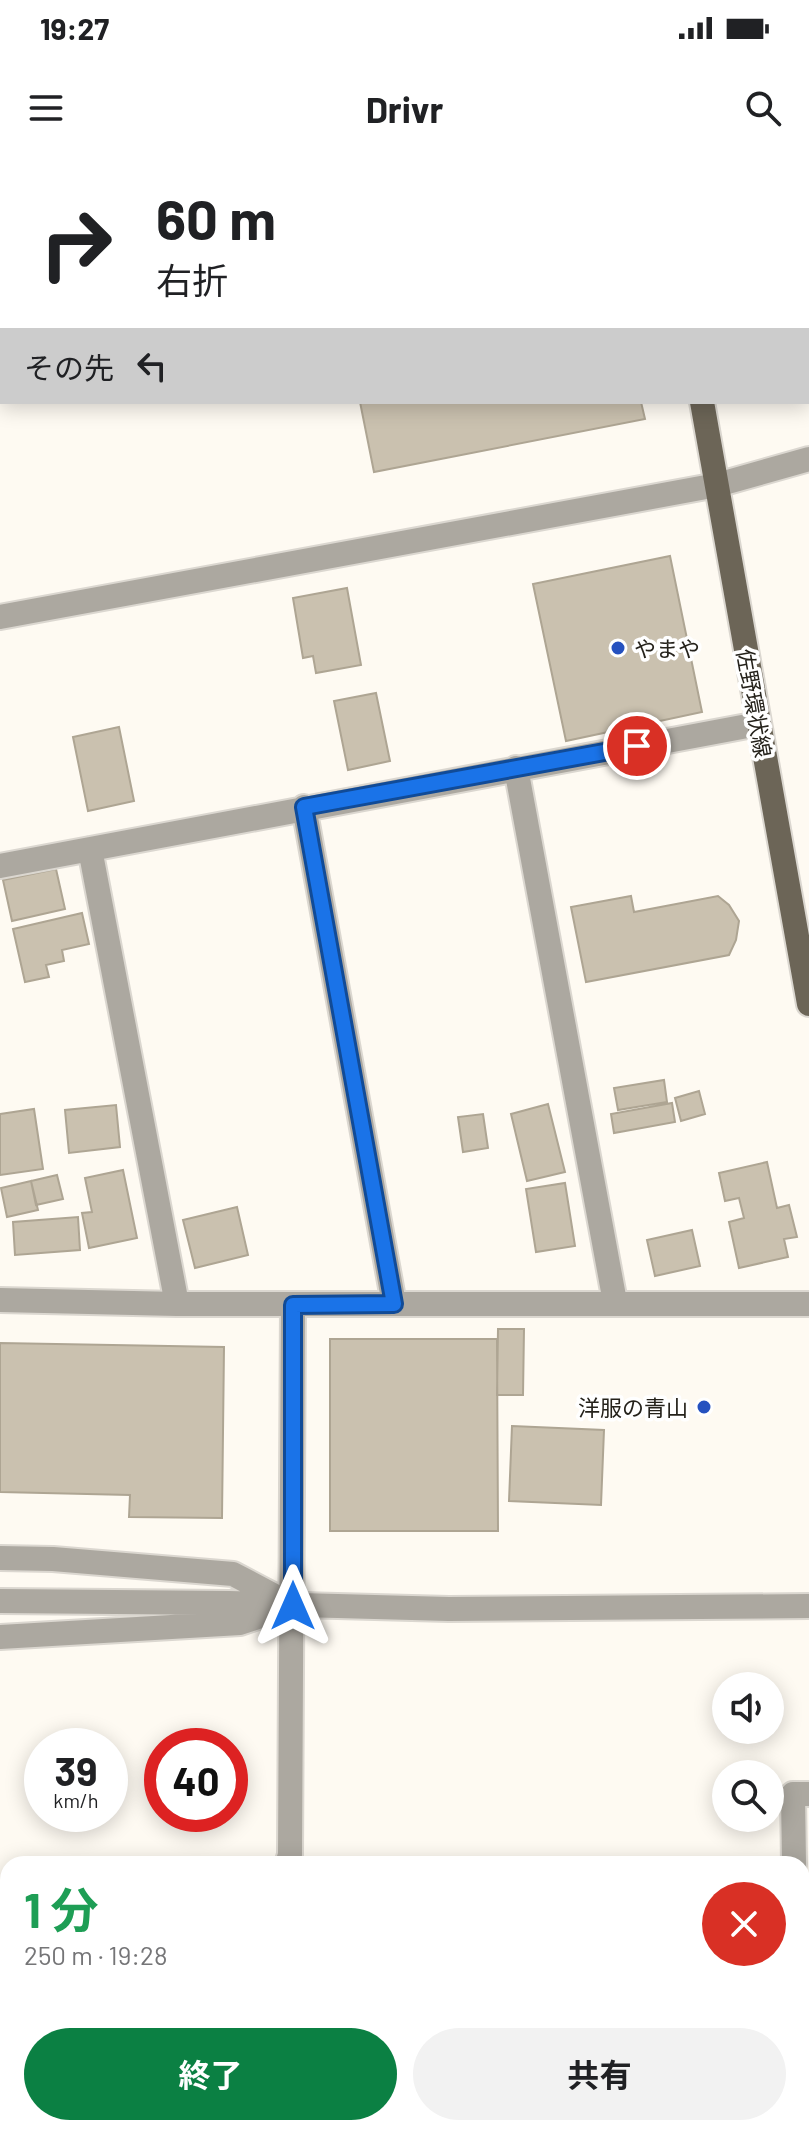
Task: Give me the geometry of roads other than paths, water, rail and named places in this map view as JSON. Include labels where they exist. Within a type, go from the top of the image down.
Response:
[{"type":"main road","name":"佐野環状線","points":[[702,404],[809,1004]]},
{"type":"street","points":[[0,617],[717,485],[809,459]]},
{"type":"street","points":[[0,866],[758,724]]},
{"type":"street","points":[[516,768],[615,1302]]},
{"type":"street","points":[[304,807],[394,1304]]},
{"type":"street","points":[[90,849],[177,1304]]},
{"type":"street","points":[[0,1300],[293,1305],[809,1304]]},
{"type":"street","points":[[290,1856],[293,1305]]},
{"type":"street","points":[[0,1558],[53,1559],[233,1574],[293,1606]]},
{"type":"street","points":[[11,1602],[449,1609],[809,1606]]},
{"type":"street","points":[[0,1637],[240,1623],[293,1606]]},
{"type":"street","points":[[794,1856],[793,1794],[809,1794]]},
{"type":"place","name":"やまや","points":[[618,648]]},
{"type":"place","name":"洋服の青山","points":[[704,1407]]}]
